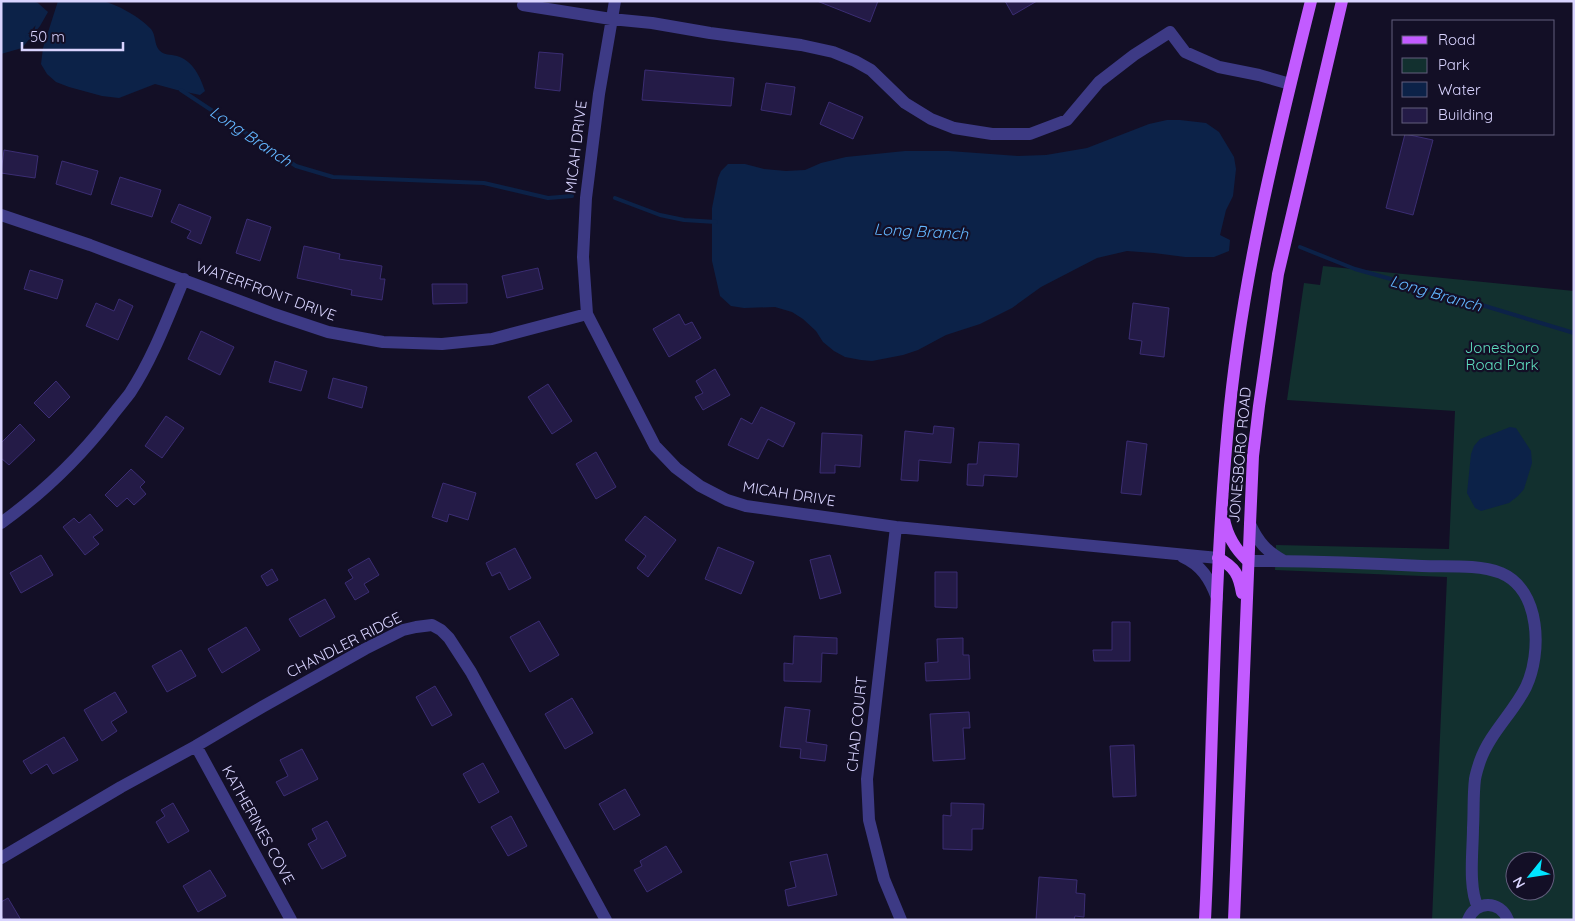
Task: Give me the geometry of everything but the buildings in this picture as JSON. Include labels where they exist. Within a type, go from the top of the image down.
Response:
[{"type":"main road","name":"JONESBORO ROAD","points":[[1206,920],[1218,558],[1228,424],[1248,278],[1310,1]]},
{"type":"main road","name":"JONESBORO ROAD","points":[[1234,920],[1253,456],[1278,274],[1342,1]]},
{"type":"main road","points":[[1222,508],[1224,522],[1229,534],[1248,562]]},
{"type":"main road","points":[[1218,558],[1229,564],[1240,581],[1246,616]]},
{"type":"street","name":"MICAH DRIVE","points":[[615,1],[599,94],[586,198],[583,256],[587,314],[655,446],[676,468],[700,486],[727,500],[746,506],[896,527],[1218,558]]},
{"type":"street","points":[[523,5],[773,41],[833,52],[871,70],[905,103],[931,119],[954,128],[992,134],[1030,134],[1067,120],[1099,82],[1134,55],[1170,32],[1185,52],[1219,68],[1259,75],[1290,84]]},
{"type":"street","name":"WATERFRONT DRIVE","points":[[1,215],[90,245],[274,314],[328,332],[383,342],[442,344],[492,339],[587,314]]},
{"type":"street","points":[[1,523],[36,497],[68,466],[98,434],[130,393],[152,354],[184,279]]},
{"type":"street","points":[[1250,524],[1255,537],[1263,547],[1273,556],[1284,561]]},
{"type":"street","name":"CHAD COURT","points":[[896,527],[867,779],[869,820],[884,878],[901,920]]},
{"type":"street","points":[[1176,554],[1192,561],[1207,576],[1217,598]]},
{"type":"street","points":[[1248,562],[1314,561],[1475,568],[1501,574],[1513,580],[1530,604],[1536,635],[1530,675],[1525,688],[1488,742],[1480,760],[1475,779],[1473,887],[1478,907]]},
{"type":"street","name":"CHANDLER RIDGE","points":[[1,858],[121,787],[365,649],[403,630],[432,625],[449,638],[472,672],[606,920]]},
{"type":"street","name":"KATHERINES COVE","points":[[196,746],[291,920]]},
{"type":"street","points":[[1468,920],[1472,911],[1478,907],[1492,905],[1504,912],[1508,920]]},
{"type":"green space","name":"Jonesboro Road Park","points":[[1323,266],[1574,291],[1574,920],[1432,920],[1447,577],[1275,570],[1276,545],[1449,549],[1455,411],[1287,400],[1304,283],[1320,285]]},
{"type":"water","points":[[1,1],[33,1],[48,12],[40,26],[22,48],[1,54]]},
{"type":"water","points":[[58,1],[101,1],[128,12],[151,29],[157,48],[161,52],[183,58],[192,65],[205,91],[200,95],[155,84],[119,98],[102,96],[56,82],[47,74],[41,64],[43,48]]},
{"type":"water","points":[[1167,120],[1206,123],[1219,132],[1234,157],[1236,169],[1233,196],[1226,210],[1220,235],[1230,240],[1229,251],[1214,257],[1185,257],[1127,251],[1097,258],[1041,287],[1012,308],[980,324],[946,335],[918,350],[872,361],[845,357],[834,351],[823,342],[816,331],[792,312],[775,307],[744,308],[731,306],[720,296],[712,261],[712,208],[718,178],[721,171],[728,164],[745,164],[764,169],[786,171],[805,170],[821,163],[846,157],[905,151],[949,151],[1018,156],[1046,155],[1087,148],[1149,124]]},
{"type":"water","points":[[1510,427],[1516,428],[1531,451],[1532,463],[1524,489],[1509,503],[1481,511],[1475,508],[1467,493],[1471,454],[1474,446],[1480,439]]},
{"type":"waterway","name":"Long Branch","points":[[27,37],[49,43]]},
{"type":"waterway","name":"Long Branch","points":[[181,90],[296,166],[333,177],[484,183],[548,198],[572,196]]},
{"type":"waterway","name":"Long Branch","points":[[615,198],[660,215],[684,220],[716,222]]},
{"type":"waterway","name":"Long Branch","points":[[1300,247],[1355,269],[1574,333]]}]
